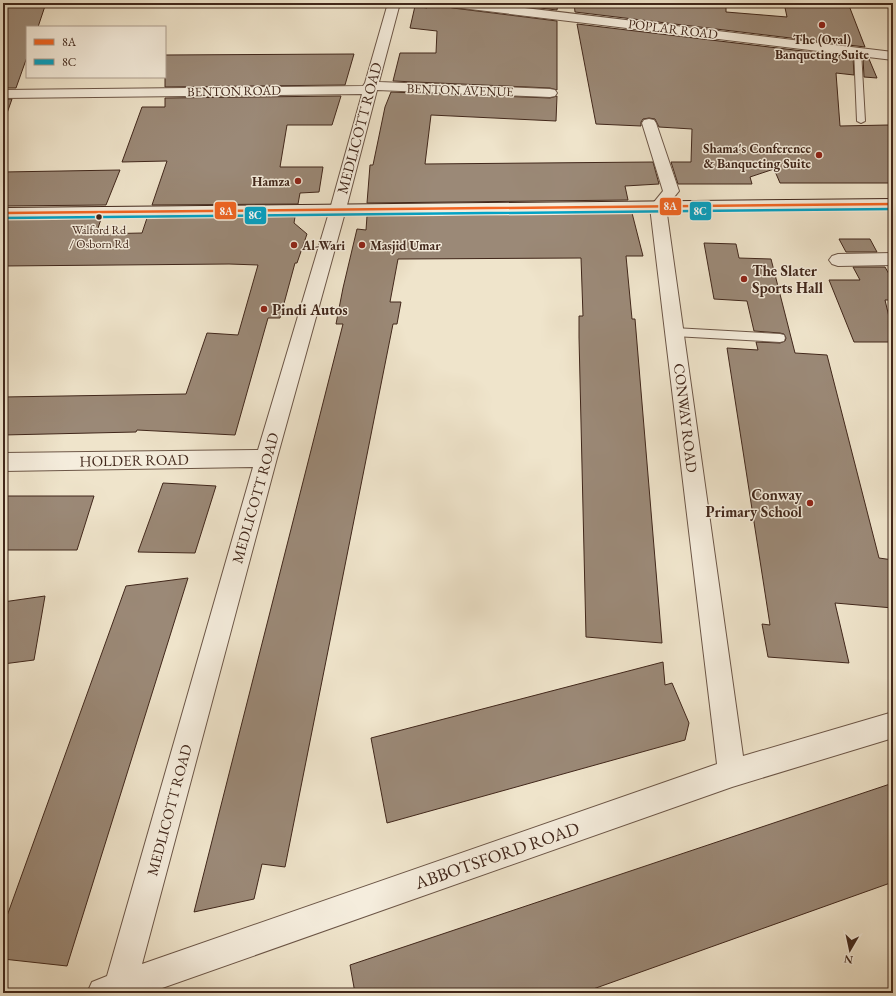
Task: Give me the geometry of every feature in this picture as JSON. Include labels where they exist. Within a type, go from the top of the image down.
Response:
[{"type":"street","name":"MEDLICOTT ROAD","points":[[115,991],[338,209],[394,3]]},
{"type":"street","name":"POPLAR ROAD","points":[[453,3],[893,56]]},
{"type":"street","name":"BENTON AVENUE","points":[[370,88],[550,93]]},
{"type":"street","name":"BENTON ROAD","points":[[3,94],[370,88]]},
{"type":"street","points":[[649,123],[671,191],[658,207]]},
{"type":"street","points":[[3,214],[338,209],[892,206]]},
{"type":"street","name":"CONWAY ROAD","points":[[658,207],[732,773]]},
{"type":"street","points":[[838,260],[893,259]]},
{"type":"street","name":"HOLDER ROAD","points":[[3,462],[266,458]]},
{"type":"street","name":"ABBOTSFORD ROAD","points":[[115,991],[732,773],[893,725]]},
{"type":"lane","points":[[857,51],[861,121]]},
{"type":"lane","points":[[674,332],[780,338]]},
{"type":"building","points":[[7,3],[46,3],[38,26],[26,26],[26,60],[16,88],[3,88],[3,14]]},
{"type":"building","points":[[427,3],[446,3],[448,7],[453,8],[557,21],[557,90],[550,88],[393,81],[400,53],[436,53],[437,31],[410,28],[415,6],[427,8]]},
{"type":"building","points":[[497,3],[558,3],[557,10]]},
{"type":"building","points":[[574,3],[726,3],[726,12],[787,17],[784,3],[848,3],[865,47],[575,12]]},
{"type":"building","points":[[577,24],[853,57],[854,75],[836,73],[840,126],[888,125],[893,133],[893,183],[780,183],[774,169],[750,177],[752,184],[678,184],[671,162],[691,162],[692,129],[659,127],[655,119],[649,118],[643,119],[641,126],[596,124]]},
{"type":"building","points":[[354,54],[345,85],[165,87],[166,55]]},
{"type":"building","points":[[863,58],[869,59],[877,78],[864,77]]},
{"type":"building","points":[[391,92],[550,98],[557,96],[556,121],[431,115],[425,164],[653,162],[659,184],[625,186],[628,200],[367,203],[370,165],[373,165],[385,107]]},
{"type":"building","points":[[341,96],[332,125],[287,125],[280,167],[323,167],[319,192],[300,193],[298,204],[152,205],[167,161],[122,162],[142,107],[165,107],[165,98]]},
{"type":"building","points":[[3,99],[12,99],[6,116],[3,115]]},
{"type":"building","points":[[120,170],[106,205],[3,206],[3,172]]},
{"type":"building","points":[[632,213],[643,256],[626,256],[632,319],[635,319],[662,643],[586,637],[579,337],[579,316],[583,316],[581,258],[398,259],[390,302],[401,302],[397,324],[393,324],[285,867],[262,864],[254,899],[194,912],[343,324],[336,324],[357,229],[366,230],[367,216]]},
{"type":"building","points":[[295,217],[294,223],[307,234],[297,263],[295,263],[280,318],[268,318],[235,435],[137,430],[136,432],[3,435],[3,397],[186,394],[207,333],[238,335],[258,265],[3,266],[3,219],[101,219],[96,234],[142,233],[147,218]]},
{"type":"building","points":[[839,239],[870,239],[877,252],[846,252]]},
{"type":"building","points":[[704,243],[736,244],[739,258],[771,259],[795,353],[827,355],[879,558],[893,560],[893,608],[835,603],[849,663],[768,657],[762,624],[770,625],[727,348],[758,350],[756,342],[780,343],[785,341],[786,338],[784,334],[780,333],[754,331],[747,301],[714,299]]},
{"type":"building","points":[[853,267],[885,267],[893,281],[893,300],[885,300],[893,334],[893,342],[854,342],[829,280],[860,280]]},
{"type":"building","points":[[163,483],[216,486],[195,553],[138,552]]},
{"type":"building","points":[[3,496],[94,496],[77,550],[3,550]]},
{"type":"building","points":[[188,578],[67,966],[3,959],[3,927],[126,586]]},
{"type":"building","points":[[45,596],[34,660],[3,664],[3,602]]},
{"type":"building","points":[[663,662],[665,685],[672,683],[689,723],[685,740],[387,823],[371,738]]},
{"type":"building","points":[[893,783],[893,882],[582,993],[355,993],[350,965]]},
{"type":"transit line","name":"8A","points":[[3,213],[893,204]]},
{"type":"transit line","name":"8C","points":[[3,218],[893,209]]},
{"type":"place","name":"The (Oval) Banqueting Suite","points":[[822,25]]},
{"type":"place","name":"Shama's Conference & Banqueting Suite","points":[[819,155]]},
{"type":"place","name":"Hamza","points":[[298,181]]},
{"type":"place","name":"Walford Rd / Osborn Rd","points":[[99,217]]},
{"type":"place","name":"Al-Wari","points":[[294,245]]},
{"type":"place","name":"Masjid Umar","points":[[362,245]]},
{"type":"place","name":"The Slater Sports Hall","points":[[744,279]]},
{"type":"place","name":"Pindi Autos","points":[[264,309]]},
{"type":"place","name":"Conway Primary School","points":[[810,503]]}]
